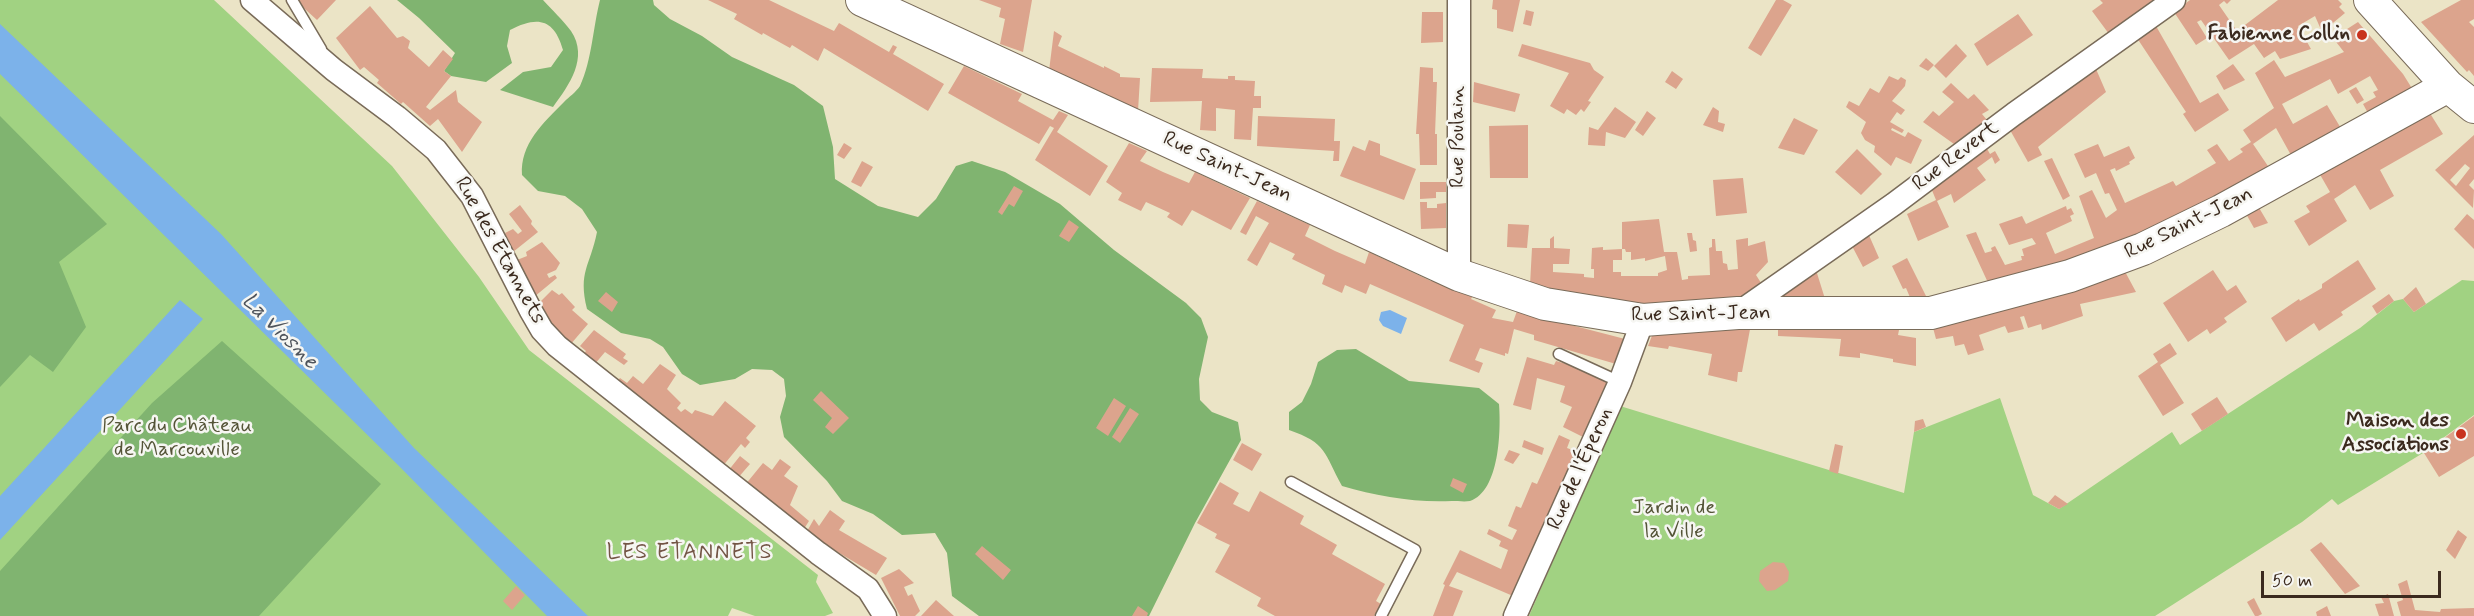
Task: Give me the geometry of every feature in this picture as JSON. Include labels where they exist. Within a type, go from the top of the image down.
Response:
[{"type":"street","name":"Rue des Etannets","points":[[252,0],[334,70],[426,140],[458,176],[472,196],[542,330],[557,346],[818,553],[868,589],[885,616]]},
{"type":"street","name":"Rue Saint-Jean","points":[[862,0],[1459,275],[1545,304],[1643,320],[1738,313],[1931,313],[2070,276],[2143,249],[2221,211],[2448,86]]},
{"type":"street","name":"Rue Poulain","points":[[1459,0],[1459,275]]},
{"type":"street","name":"Rue Revert","points":[[1738,313],[1894,204],[2014,114],[2174,0]]},
{"type":"street","points":[[2370,0],[2448,86],[2474,106]]},
{"type":"street","name":"Rue de l'Éperon","points":[[1515,616],[1620,382],[1643,320]]},
{"type":"lane","points":[[292,0],[334,70]]},
{"type":"lane","points":[[1559,354],[1620,382]]},
{"type":"lane","points":[[1291,482],[1415,550],[1381,616]]},
{"type":"green space","name":"Parc du Château de Marcouville","points":[[0,0],[214,0],[392,166],[479,277],[529,350],[818,575],[816,582],[833,613],[825,616],[755,616],[732,608],[728,616],[0,616]]},
{"type":"green space","points":[[397,0],[543,0],[568,27],[576,41],[578,51],[575,71],[553,107],[500,90],[523,72],[551,67],[563,50],[555,31],[543,23],[536,22],[510,30],[507,46],[512,63],[486,82],[451,76],[444,71],[455,53]]},
{"type":"green space","points":[[600,0],[653,0],[654,5],[670,19],[702,36],[732,57],[794,85],[823,106],[833,147],[835,179],[878,206],[918,217],[936,199],[956,166],[972,161],[1005,172],[1060,204],[1114,250],[1186,303],[1201,318],[1208,337],[1199,379],[1200,400],[1212,412],[1238,422],[1241,440],[1195,523],[1149,616],[979,616],[952,596],[947,553],[935,533],[902,535],[873,514],[842,501],[827,481],[784,437],[780,417],[786,396],[784,379],[772,370],[752,369],[735,379],[700,385],[682,374],[663,347],[650,339],[621,333],[587,309],[584,277],[597,232],[582,209],[565,196],[538,191],[522,175],[522,164],[534,135],[580,86],[590,54]]},
{"type":"green space","points":[[0,116],[107,224],[59,262],[86,327],[53,372],[30,355],[0,387]]},
{"type":"green space","name":"Jardin de la Ville","points":[[2462,280],[2474,281],[2474,415],[2423,453],[2338,505],[2332,499],[2302,522],[2155,616],[1529,616],[1620,406],[1904,493],[1914,432],[2000,398],[2033,495],[2059,509],[2172,432],[2180,445],[2360,328],[2394,301],[2403,299],[2414,312]]},
{"type":"green space","name":"Parc du Château de Marcouville","points":[[222,341],[381,484],[259,616],[0,616],[0,571],[152,403]]},
{"type":"green space","points":[[1356,349],[1409,381],[1479,388],[1499,404],[1499,443],[1493,473],[1480,495],[1470,501],[1424,501],[1382,496],[1342,486],[1323,450],[1311,440],[1289,430],[1289,412],[1302,402],[1318,362],[1337,350]]},
{"type":"water","name":"La Viosne","points":[[0,24],[221,234],[414,448],[588,616],[547,616],[398,465],[0,74]]},
{"type":"water","points":[[180,300],[203,319],[0,540],[0,496]]},
{"type":"water","points":[[1390,310],[1407,318],[1401,334],[1383,326],[1379,320],[1381,312]]},
{"type":"building","points":[[295,0],[336,0],[317,20]]},
{"type":"building","points":[[708,0],[769,0],[834,31],[839,23],[889,52],[893,45],[897,47],[893,54],[944,84],[928,111],[824,48],[818,61],[792,45],[790,48],[763,33],[762,35],[734,19],[737,14]]},
{"type":"building","points":[[979,0],[1032,0],[1023,52],[1000,44],[1005,19],[999,17],[1001,8]]},
{"type":"building","points":[[1493,0],[1520,0],[1513,32],[1497,28],[1497,10],[1492,9]]},
{"type":"building","points":[[1776,0],[1783,0],[1792,5],[1761,56],[1748,48]]},
{"type":"building","points":[[2100,0],[2155,0],[2109,34],[2092,11],[2103,3]]},
{"type":"building","points":[[2190,0],[2231,0],[2227,4],[2224,1],[2219,5],[2237,31],[2278,0],[2338,0],[2342,4],[2339,7],[2345,13],[2322,32],[2315,16],[2298,26],[2311,49],[2280,59],[2275,51],[2264,58],[2254,44],[2229,60],[2201,20],[2197,22],[2207,38],[2196,45],[2174,12]]},
{"type":"building","points":[[2461,0],[2474,0],[2474,19],[2469,22],[2474,27],[2474,76],[2469,70],[2467,72],[2421,22]]},
{"type":"building","points":[[370,6],[397,38],[403,36],[410,41],[408,48],[429,67],[443,50],[453,59],[444,71],[451,76],[426,107],[430,110],[456,90],[458,102],[482,122],[462,152],[438,119],[430,126],[403,102],[401,104],[377,83],[379,80],[364,67],[360,70],[336,38]]},
{"type":"building","points":[[1526,10],[1534,12],[1531,26],[1523,24]]},
{"type":"building","points":[[1422,12],[1443,12],[1443,42],[1421,43]]},
{"type":"building","points":[[2018,14],[2033,35],[1987,66],[1974,44]]},
{"type":"building","points":[[2358,22],[2403,74],[2413,90],[2369,115],[2363,104],[2376,97],[2373,92],[2378,90],[2370,76],[2338,94],[2330,79],[2282,104],[2293,124],[2327,105],[2342,130],[2292,157],[2276,128],[2253,144],[2272,172],[2236,194],[2061,267],[1990,287],[1966,235],[1976,232],[1985,253],[1992,251],[1991,248],[1995,246],[2005,265],[2022,260],[2021,256],[2024,256],[2022,249],[2036,244],[2032,238],[2009,245],[1999,224],[2022,216],[2026,224],[2066,206],[2067,210],[2071,208],[2074,214],[2070,216],[2072,221],[2046,233],[2055,254],[2094,238],[2079,196],[2092,190],[2106,218],[2117,210],[2109,193],[2105,194],[2096,173],[2085,178],[2074,154],[2098,144],[2104,157],[2129,146],[2135,158],[2129,162],[2130,164],[2116,171],[2115,168],[2110,170],[2125,203],[2173,181],[2176,186],[2216,163],[2207,150],[2217,144],[2229,161],[2243,152],[2240,149],[2251,142],[2243,130],[2274,108],[2255,73],[2274,60],[2285,77],[2344,52],[2333,38]]},
{"type":"building","points":[[2156,26],[2200,103],[2218,93],[2229,110],[2195,132],[2183,114],[2186,112],[2137,38]]},
{"type":"building","points":[[1054,31],[1062,36],[1058,46],[1120,74],[1120,77],[1140,78],[1138,111],[1049,71]]},
{"type":"building","points":[[1522,44],[1590,63],[1594,70],[1604,77],[1588,101],[1591,102],[1584,112],[1581,109],[1576,115],[1567,109],[1564,114],[1550,106],[1569,73],[1518,56]]},
{"type":"building","points":[[1956,44],[1967,56],[1946,78],[1934,66]]},
{"type":"building","points":[[1926,58],[1934,65],[1928,71],[1919,66]]},
{"type":"building","points":[[2233,64],[2245,80],[2224,90],[2216,76]]},
{"type":"building","points":[[964,66],[1022,94],[1018,101],[1053,120],[1059,111],[1068,115],[1057,132],[1108,166],[1090,196],[1035,160],[1054,128],[1050,126],[1039,144],[948,93]]},
{"type":"building","points":[[1420,67],[1433,68],[1433,82],[1437,82],[1435,134],[1437,134],[1437,165],[1420,165],[1419,134],[1416,134]]},
{"type":"building","points":[[1152,68],[1203,69],[1202,78],[1228,79],[1228,76],[1235,76],[1235,80],[1255,81],[1254,96],[1261,96],[1261,108],[1253,108],[1251,140],[1234,139],[1235,110],[1216,108],[1216,131],[1200,130],[1202,101],[1150,102]]},
{"type":"building","points":[[2096,69],[2106,92],[2038,147],[2042,155],[2028,162],[2010,130]]},
{"type":"building","points":[[1672,71],[1683,79],[1676,89],[1665,82]]},
{"type":"building","points":[[1889,76],[1898,80],[1901,77],[1906,80],[1905,86],[1892,101],[1905,110],[1901,115],[1897,112],[1890,122],[1904,130],[1902,133],[1892,128],[1891,130],[1905,137],[1908,132],[1922,140],[1911,164],[1896,157],[1891,166],[1874,152],[1875,146],[1865,140],[1861,133],[1866,122],[1846,107],[1849,101],[1859,106],[1870,88],[1879,93]]},
{"type":"building","points":[[1474,82],[1520,94],[1515,112],[1473,102]]},
{"type":"building","points":[[1951,83],[1968,99],[1974,94],[1989,110],[1982,114],[1987,120],[1954,144],[1923,122],[1933,111],[1939,116],[1954,102],[1942,92]]},
{"type":"building","points":[[2356,87],[2364,100],[2357,104],[2349,91]]},
{"type":"building","points":[[1615,107],[1636,122],[1625,138],[1606,132],[1605,146],[1588,145],[1589,127],[1598,130]]},
{"type":"building","points":[[1713,107],[1719,111],[1718,122],[1725,124],[1723,132],[1703,125]]},
{"type":"building","points":[[2426,107],[2443,134],[2380,170],[2394,196],[2370,210],[2355,185],[2334,199],[2347,221],[2309,246],[2294,221],[2310,212],[2306,206],[2330,192],[2318,171]]},
{"type":"building","points":[[1647,111],[1656,118],[1643,136],[1635,130]]},
{"type":"building","points":[[1258,116],[1335,119],[1334,141],[1340,141],[1339,161],[1333,161],[1334,151],[1257,146]]},
{"type":"building","points":[[1794,118],[1818,130],[1804,155],[1778,148]]},
{"type":"building","points":[[1528,125],[1528,178],[1490,178],[1489,126]]},
{"type":"building","points":[[2474,135],[2474,179],[2469,185],[2474,190],[2473,208],[2435,170]],"holes":[[[2465,164],[2470,168],[2456,186],[2450,180]]]},
{"type":"building","points":[[1369,140],[1380,144],[1380,155],[1416,169],[1404,200],[1340,176],[1353,146],[1365,151]]},
{"type":"building","points":[[844,143],[852,148],[844,159],[837,155]]},
{"type":"building","points":[[1129,143],[1147,151],[1140,161],[1163,172],[1189,183],[1195,172],[1250,198],[1231,230],[1192,210],[1182,226],[1167,217],[1170,213],[1146,202],[1141,211],[1118,200],[1122,193],[1106,182]]},
{"type":"building","points":[[1986,147],[1990,154],[1995,151],[2000,160],[1995,164],[1992,157],[1977,168],[1986,180],[1954,203],[1951,194],[1937,201],[1949,227],[1918,241],[1907,214],[1936,200],[1931,188]]},
{"type":"building","points":[[1857,149],[1882,174],[1861,195],[1835,172]]},
{"type":"building","points":[[2052,158],[2070,196],[2063,200],[2044,161]]},
{"type":"building","points":[[862,161],[873,167],[861,187],[851,182]]},
{"type":"building","points":[[1743,178],[1747,213],[1716,216],[1713,180]]},
{"type":"building","points":[[1420,182],[1446,182],[1446,192],[1436,192],[1436,198],[1420,199]]},
{"type":"building","points":[[1014,186],[1023,191],[1014,207],[1009,204],[1002,215],[998,212]]},
{"type":"building","points":[[1257,201],[1310,225],[1305,236],[1335,251],[1365,264],[1369,252],[1431,281],[1435,280],[1473,296],[1471,299],[1496,310],[1492,318],[1513,322],[1517,311],[1625,339],[1616,364],[1534,340],[1534,335],[1514,329],[1508,354],[1505,353],[1505,356],[1480,348],[1475,360],[1483,363],[1479,373],[1449,361],[1464,325],[1370,284],[1366,294],[1345,285],[1342,293],[1322,284],[1325,275],[1292,259],[1295,254],[1270,242],[1257,266],[1247,260],[1269,223],[1256,216],[1246,235],[1240,232]]},
{"type":"building","points":[[1420,202],[1427,202],[1427,208],[1437,208],[1437,204],[1446,203],[1446,228],[1421,229]]},
{"type":"building","points":[[520,205],[538,232],[513,252],[505,233],[513,229],[518,234],[522,231],[509,214]]},
{"type":"building","points":[[2258,206],[2268,223],[2254,228],[2245,212]]},
{"type":"building","points":[[2467,214],[2474,220],[2474,249],[2454,229]]},
{"type":"building","points":[[1659,219],[1664,252],[1677,252],[1682,280],[1688,279],[1688,276],[1710,275],[1709,248],[1712,247],[1712,239],[1715,239],[1716,251],[1722,251],[1723,263],[1727,264],[1728,270],[1738,269],[1736,240],[1748,238],[1748,246],[1765,241],[1768,262],[1756,275],[1763,286],[1747,297],[1659,306],[1611,302],[1530,285],[1532,248],[1550,248],[1550,239],[1554,236],[1554,248],[1570,249],[1569,264],[1553,264],[1553,272],[1584,274],[1584,277],[1594,278],[1594,269],[1591,269],[1592,248],[1622,249],[1622,222]],"holes":[[[1622,249],[1631,252],[1631,260],[1645,258],[1645,261],[1665,256],[1667,270],[1658,273],[1658,276],[1621,276],[1621,272],[1613,272],[1613,260],[1622,260]]]},
{"type":"building","points":[[1069,220],[1079,227],[1069,242],[1059,236]]},
{"type":"building","points":[[1508,224],[1529,225],[1527,248],[1507,247]]},
{"type":"building","points":[[1687,233],[1692,233],[1697,251],[1690,252]]},
{"type":"building","points":[[1868,233],[1879,258],[1863,267],[1851,244]]},
{"type":"building","points":[[542,242],[560,263],[556,270],[547,274],[549,278],[555,275],[557,278],[534,297],[517,260],[527,256],[526,252]]},
{"type":"building","points":[[1907,258],[1929,302],[1912,302],[1906,288],[1903,289],[1892,266]]},
{"type":"building","points":[[2358,260],[2376,289],[2341,312],[2343,315],[2319,331],[2314,323],[2286,342],[2271,318],[2299,299],[2300,301],[2322,288],[2322,284]]},
{"type":"building","points":[[2122,266],[2136,292],[2080,304],[2083,316],[2042,330],[2041,324],[2028,328],[2024,316],[2020,317],[2024,329],[2008,333],[2005,326],[1979,335],[1984,350],[1968,355],[1964,344],[1955,346],[1953,336],[1936,339],[1932,324]]},
{"type":"building","points":[[1816,270],[1826,302],[1784,303],[1782,295]]},
{"type":"building","points":[[2213,270],[2227,291],[2236,285],[2247,302],[2224,318],[2227,322],[2210,334],[2207,329],[2188,342],[2163,303]]},
{"type":"building","points":[[2416,287],[2426,304],[2414,312],[2403,299]]},
{"type":"building","points":[[552,290],[559,295],[562,293],[575,307],[572,310],[588,324],[570,345],[537,305]]},
{"type":"building","points":[[606,292],[618,302],[612,312],[598,301]]},
{"type":"building","points":[[2389,294],[2394,301],[2377,314],[2372,306]]},
{"type":"building","points":[[1778,323],[1900,325],[1898,335],[1916,338],[1916,366],[1860,353],[1860,358],[1839,356],[1841,339],[1778,336]]},
{"type":"building","points":[[1751,324],[1742,372],[1738,372],[1737,382],[1708,375],[1712,354],[1669,346],[1668,349],[1648,346],[1655,328]]},
{"type":"building","points":[[594,330],[626,354],[623,358],[628,361],[624,365],[605,352],[594,365],[582,356],[586,351],[580,346]]},
{"type":"building","points":[[2170,343],[2177,354],[2160,365],[2184,403],[2163,416],[2138,376],[2158,362],[2153,354]]},
{"type":"building","points":[[1527,357],[1554,365],[1556,361],[1612,377],[1585,438],[1563,427],[1572,407],[1560,402],[1565,386],[1537,378],[1531,410],[1513,405]]},
{"type":"building","points":[[660,364],[676,375],[667,389],[681,403],[677,408],[681,412],[685,409],[692,414],[695,410],[713,416],[725,401],[756,426],[746,438],[750,442],[745,448],[741,444],[722,467],[616,383],[620,378],[627,383],[633,376],[643,384]]},
{"type":"building","points":[[821,391],[849,418],[833,434],[825,427],[832,418],[813,400]]},
{"type":"building","points":[[2217,397],[2228,414],[2202,431],[2191,414]]},
{"type":"building","points":[[1114,398],[1126,406],[1108,436],[1096,428]]},
{"type":"building","points":[[1130,408],[1139,414],[1120,443],[1112,437]]},
{"type":"building","name":"Maison des Associations","points":[[2474,416],[2474,456],[2439,477],[2424,453]]},
{"type":"building","points":[[1923,419],[1926,427],[1914,432],[1915,421]]},
{"type":"building","points":[[1559,435],[1570,440],[1567,448],[1578,452],[1513,596],[1457,572],[1449,586],[1463,591],[1453,616],[1433,616],[1445,585],[1443,584],[1460,550],[1501,569],[1508,550],[1499,546],[1501,541],[1487,534],[1489,529],[1512,540],[1517,530],[1508,526],[1516,506],[1521,508],[1532,482],[1537,484]]},
{"type":"building","points":[[1524,440],[1544,448],[1542,455],[1522,447]]},
{"type":"building","points":[[1242,443],[1262,454],[1252,471],[1233,460]]},
{"type":"building","points":[[1835,444],[1843,446],[1838,474],[1829,471]]},
{"type":"building","points":[[1509,450],[1520,454],[1513,464],[1504,460]]},
{"type":"building","points":[[740,456],[750,464],[737,479],[728,471]]},
{"type":"building","points":[[780,459],[791,467],[784,476],[798,486],[790,505],[809,521],[802,532],[745,485],[763,463],[772,470]]},
{"type":"building","points":[[1453,478],[1467,484],[1463,493],[1450,486]]},
{"type":"building","points":[[1220,482],[1239,493],[1233,504],[1249,512],[1260,491],[1304,516],[1300,524],[1337,545],[1332,554],[1385,584],[1376,601],[1381,604],[1374,616],[1275,616],[1257,606],[1261,598],[1215,572],[1230,545],[1215,538],[1217,534],[1197,523]]},
{"type":"building","points":[[2055,495],[2068,504],[2059,509],[2048,503]]},
{"type":"building","points":[[830,510],[845,521],[839,530],[887,558],[876,575],[806,533],[814,519],[819,526]]},
{"type":"building","points":[[2458,530],[2467,537],[2455,559],[2446,550]]},
{"type":"building","points":[[2321,542],[2360,586],[2345,594],[2310,550]]},
{"type":"building","points":[[982,546],[1011,570],[1003,580],[975,554]]},
{"type":"building","points":[[1773,562],[1784,563],[1789,572],[1788,581],[1775,590],[1767,591],[1759,581],[1760,571]]},
{"type":"building","points":[[899,569],[914,583],[904,587],[908,596],[912,594],[920,611],[915,616],[900,616],[881,578]]},
{"type":"building","points":[[2407,580],[2415,610],[2440,612],[2441,609],[2474,608],[2474,616],[2401,616],[2397,602],[2403,600],[2398,584]]},
{"type":"building","points":[[516,586],[525,595],[512,610],[503,601]]},
{"type":"building","points":[[2388,594],[2394,616],[2379,616],[2375,604],[2384,603],[2381,597]]},
{"type":"building","points":[[2254,598],[2262,614],[2258,616],[2255,616],[2247,602]]},
{"type":"building","points":[[936,600],[954,616],[921,616]]},
{"type":"building","points":[[1138,606],[1148,613],[1147,616],[1132,616]]},
{"type":"building","points":[[2327,606],[2331,616],[2317,616],[2316,612]]},
{"type":"place","name":"Fabienne Collin","points":[[2362,35]]},
{"type":"place","name":"Maison des Associations","points":[[2461,434]]},
{"type":"district","name":"LES ETANNETS","points":[[690,553]]}]
